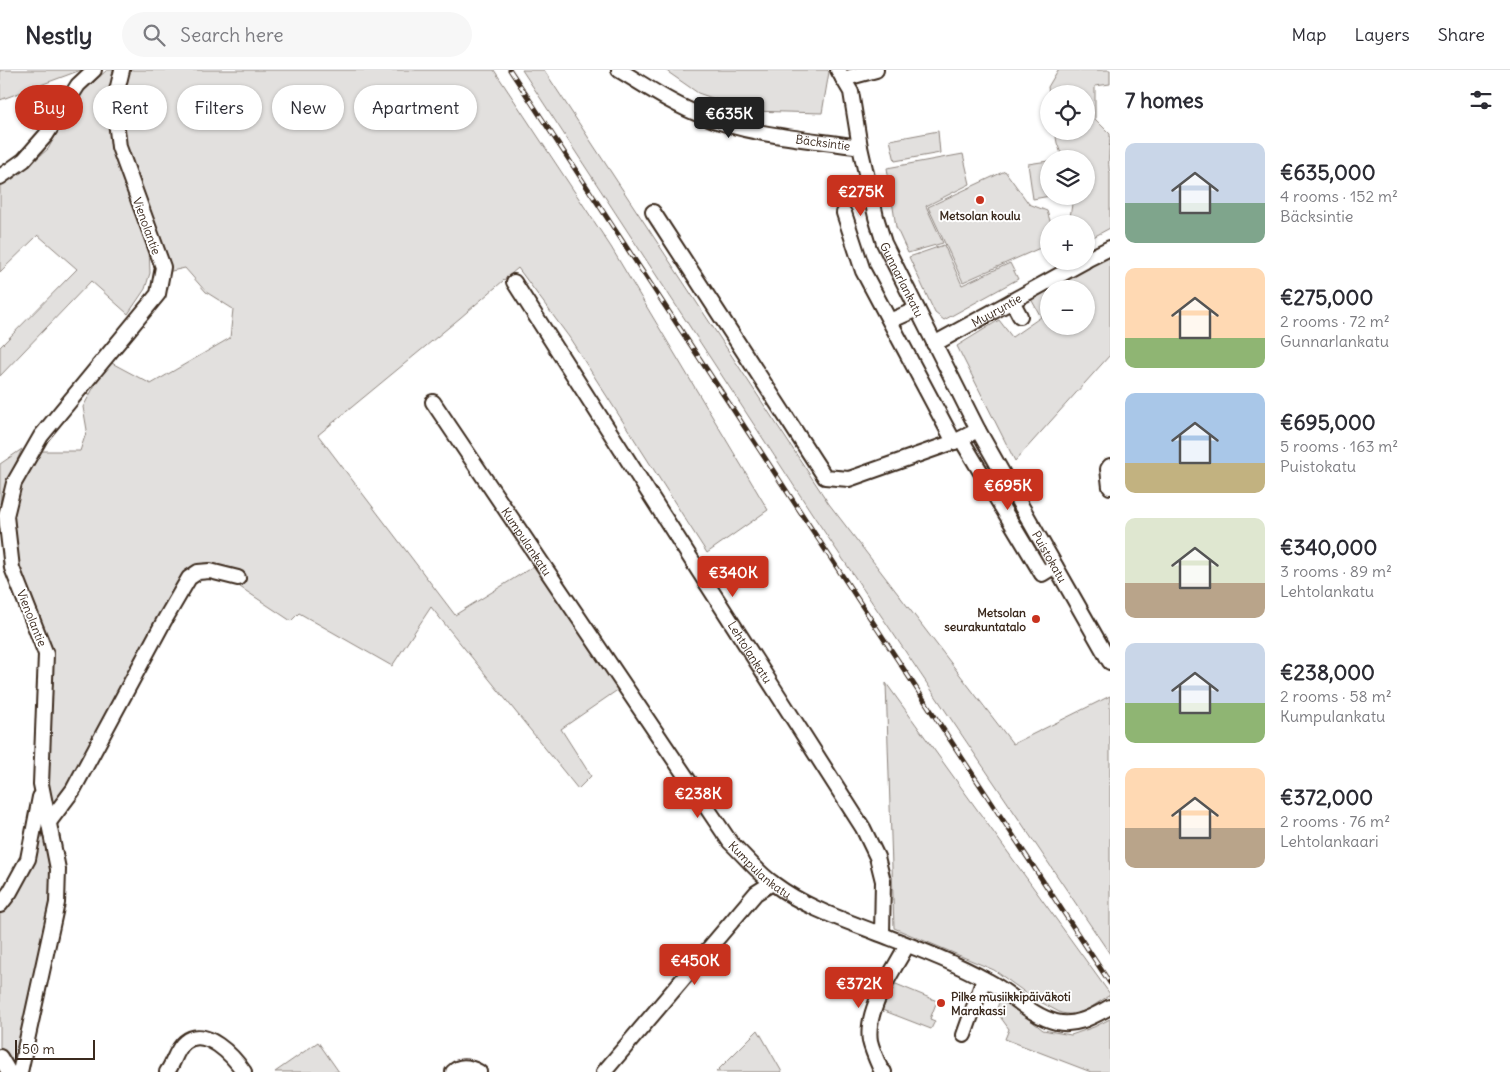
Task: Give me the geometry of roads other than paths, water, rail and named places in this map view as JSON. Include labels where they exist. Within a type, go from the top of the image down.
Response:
[{"type":"street","points":[[0,176],[24,160],[46,135],[78,85],[94,70]]},
{"type":"street","name":"Vienolantie","points":[[20,1072],[57,903],[58,869],[41,784],[46,654],[12,568],[6,516],[14,483],[41,436],[158,294],[163,267],[120,147],[114,103],[122,70]]},
{"type":"street","name":"Bäcksintie","points":[[619,70],[668,99],[703,116],[766,134],[860,147]]},
{"type":"street","points":[[840,74],[876,70]]},
{"type":"street","name":"Gunnarlankatu","points":[[840,74],[851,92],[860,147],[884,243],[934,344]]},
{"type":"street","points":[[653,212],[825,477],[849,479],[957,441],[978,430]]},
{"type":"street","points":[[844,213],[863,271],[957,441],[1042,574],[1055,566]]},
{"type":"street","name":"Myyryntie","points":[[1095,256],[1110,248]]},
{"type":"street","name":"Myyryntie","points":[[934,344],[1069,270]]},
{"type":"street","name":"Lehtolankatu","points":[[514,282],[863,828],[877,857],[883,881],[882,934]]},
{"type":"street","points":[[1012,301],[1020,316]]},
{"type":"street","points":[[890,321],[916,309]]},
{"type":"street","name":"Puistokatu","points":[[934,344],[978,430],[1110,662]]},
{"type":"street","name":"Kumpulankatu","points":[[433,402],[730,842],[772,883],[796,899],[984,979],[1045,1018],[1071,1023],[1082,1021],[1110,1007]]},
{"type":"street","points":[[1110,466],[1108,470],[1110,487]]},
{"type":"street","points":[[49,822],[73,790],[189,578],[198,572],[210,571],[238,578]]},
{"type":"street","points":[[0,905],[10,892],[28,860],[41,784]]},
{"type":"street","points":[[604,1072],[756,893],[772,883]]},
{"type":"street","points":[[884,1072],[881,1070],[870,1042],[869,1026],[875,1004],[907,945]]},
{"type":"street","points":[[964,1035],[984,979]]},
{"type":"street","points":[[167,1072],[185,1041],[196,1037],[207,1039],[221,1047],[236,1060],[244,1072]]},
{"type":"street","points":[[0,1057],[9,1072]]},
{"type":"street","points":[[453,1072],[454,1070],[469,1066],[479,1072]]},
{"type":"railway","points":[[510,70],[1110,983]]},
{"type":"place","name":"Metsolan koulu","points":[[980,200]]},
{"type":"place","name":"Metsolan seurakuntatalo","points":[[1036,619]]},
{"type":"place","name":"Pilke musiikkipäiväkoti Marakassi","points":[[941,1003]]}]
